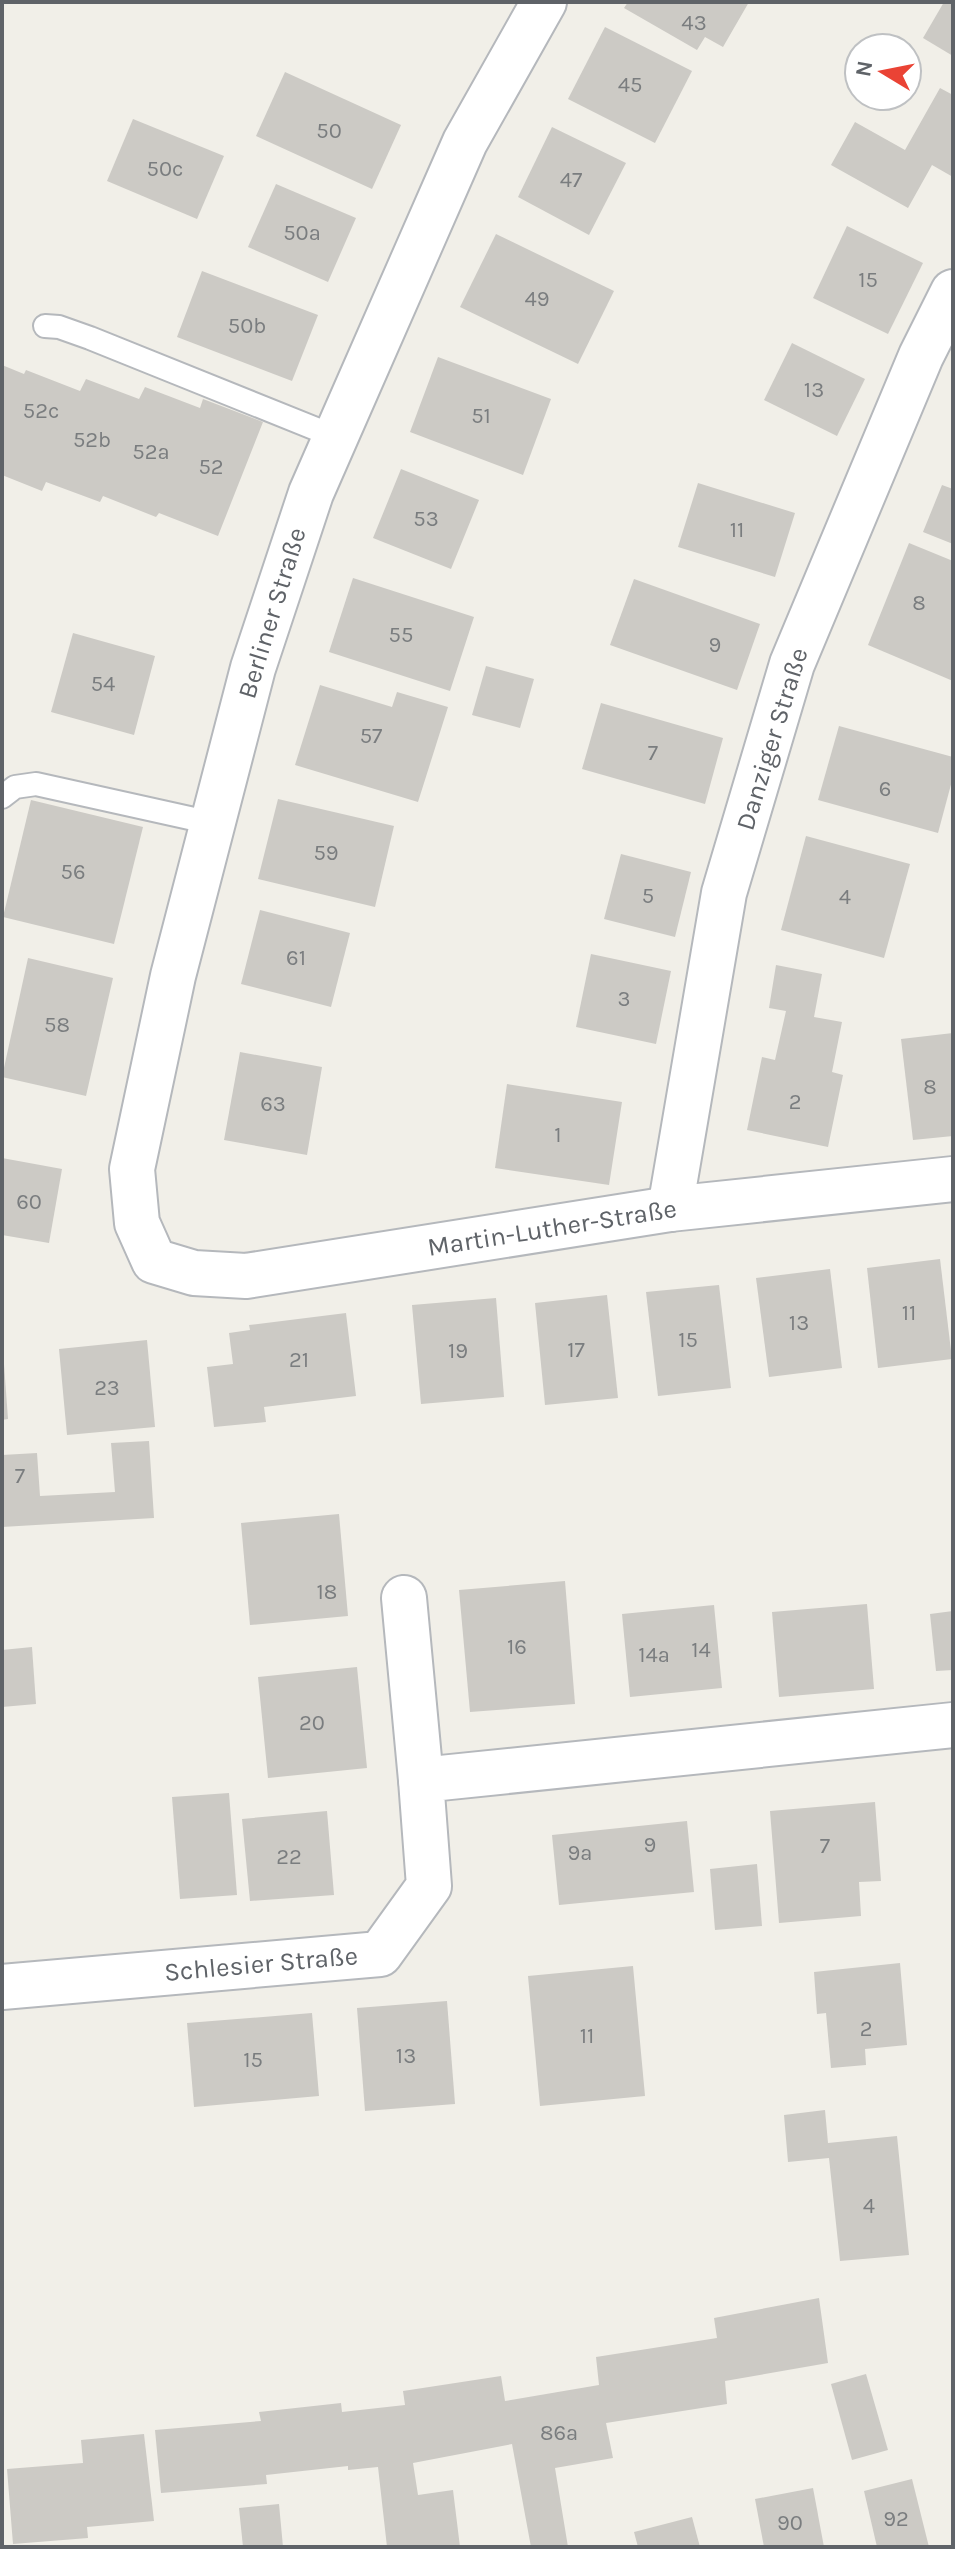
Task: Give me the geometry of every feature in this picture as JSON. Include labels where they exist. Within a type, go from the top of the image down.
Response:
[{"type":"street","name":"Berliner Straße","points":[[154,1261],[137,1223],[132,1169],[173,976],[253,668],[311,493],[465,142],[544,2]]},
{"type":"street","name":"Danziger Straße","points":[[670,1209],[724,893],[792,664],[921,356],[953,292]]},
{"type":"street","name":"Martin-Luther-Straße","points":[[154,1261],[194,1273],[246,1276],[670,1209],[953,1179]]},
{"type":"street","name":"Schlesier Straße","points":[[2,1987],[380,1954],[429,1886],[404,1598]]},
{"type":"street","points":[[421,1780],[953,1725]]},
{"type":"lane","points":[[45,326],[59,327],[90,338],[336,437]]},
{"type":"lane","points":[[2,797],[15,787],[36,784],[212,823]]},
{"type":"building","points":[[628,2],[749,2],[723,47],[705,37],[697,50],[624,8]]},
{"type":"building","points":[[944,2],[953,2],[953,56],[923,38]]},
{"type":"building","points":[[605,27],[692,71],[655,143],[568,99]]},
{"type":"building","points":[[285,72],[401,125],[372,189],[256,136]]},
{"type":"building","points":[[940,88],[953,95],[953,177],[932,165],[908,208],[831,165],[855,122],[905,150]]},
{"type":"building","points":[[133,119],[224,156],[197,219],[107,181]]},
{"type":"building","points":[[552,127],[626,163],[589,235],[518,197]]},
{"type":"building","points":[[276,184],[356,218],[328,282],[248,247]]},
{"type":"building","points":[[847,226],[923,263],[888,334],[813,298]]},
{"type":"building","points":[[496,234],[614,291],[578,364],[460,307]]},
{"type":"building","points":[[202,271],[318,315],[292,381],[177,337]]},
{"type":"building","points":[[792,343],[865,379],[837,436],[764,400]]},
{"type":"building","points":[[438,357],[551,399],[523,475],[410,432]]},
{"type":"building","points":[[2,365],[24,374],[26,370],[80,391],[86,379],[139,399],[145,387],[200,408],[203,399],[263,422],[218,536],[159,513],[156,517],[103,496],[100,502],[46,482],[42,491],[2,475]]},
{"type":"building","points":[[401,469],[479,500],[451,569],[373,538]]},
{"type":"building","points":[[698,483],[795,513],[775,577],[678,547]]},
{"type":"building","points":[[942,485],[953,489],[953,544],[923,532]]},
{"type":"building","points":[[909,543],[953,561],[953,681],[868,645]]},
{"type":"building","points":[[353,578],[474,617],[450,691],[329,652]]},
{"type":"building","points":[[634,579],[760,624],[737,690],[610,645]]},
{"type":"building","points":[[73,633],[155,656],[134,735],[51,712]]},
{"type":"building","points":[[486,666],[534,679],[520,728],[472,715]]},
{"type":"building","points":[[320,685],[392,707],[397,692],[448,707],[418,802],[295,765]]},
{"type":"building","points":[[601,703],[723,738],[705,804],[582,769]]},
{"type":"building","points":[[839,726],[953,757],[953,777],[938,833],[818,800]]},
{"type":"building","points":[[278,799],[394,826],[375,907],[258,879]]},
{"type":"building","points":[[31,800],[143,827],[114,944],[3,917]]},
{"type":"building","points":[[806,836],[910,864],[884,958],[781,930]]},
{"type":"building","points":[[621,854],[691,872],[675,937],[604,919]]},
{"type":"building","points":[[260,910],[350,933],[331,1007],[241,984]]},
{"type":"building","points":[[591,954],[671,971],[656,1044],[576,1027]]},
{"type":"building","points":[[28,958],[113,978],[86,1096],[2,1077]]},
{"type":"building","points":[[776,965],[822,974],[814,1017],[842,1022],[832,1072],[843,1075],[828,1147],[747,1130],[762,1057],[775,1060],[786,1011],[769,1008]]},
{"type":"building","points":[[953,1033],[953,1136],[913,1140],[901,1039]]},
{"type":"building","points":[[240,1052],[322,1067],[307,1155],[224,1140]]},
{"type":"building","points":[[507,1084],[622,1102],[609,1185],[495,1168]]},
{"type":"building","points":[[2,1158],[62,1169],[49,1243],[2,1235]]},
{"type":"building","points":[[940,1259],[952,1359],[878,1368],[867,1268]]},
{"type":"building","points":[[830,1269],[842,1368],[769,1377],[756,1278]]},
{"type":"building","points":[[719,1285],[731,1388],[658,1396],[646,1292]]},
{"type":"building","points":[[607,1295],[618,1398],[545,1405],[535,1303]]},
{"type":"building","points":[[496,1298],[504,1397],[421,1404],[412,1305]]},
{"type":"building","points":[[346,1313],[356,1396],[264,1407],[266,1422],[214,1427],[207,1367],[233,1364],[229,1333],[250,1330],[249,1325]]},
{"type":"building","points":[[147,1340],[155,1427],[67,1435],[59,1349]]},
{"type":"building","points":[[2,1364],[8,1419],[2,1420]]},
{"type":"building","points":[[149,1441],[154,1518],[2,1527],[2,1455],[37,1453],[40,1496],[115,1492],[111,1443]]},
{"type":"building","points":[[339,1514],[348,1616],[250,1625],[241,1523]]},
{"type":"building","points":[[565,1581],[575,1704],[470,1712],[459,1590]]},
{"type":"building","points":[[867,1604],[874,1689],[779,1697],[772,1612]]},
{"type":"building","points":[[714,1605],[722,1688],[630,1697],[622,1614]]},
{"type":"building","points":[[953,1611],[953,1670],[936,1671],[930,1614]]},
{"type":"building","points":[[32,1647],[36,1704],[2,1707],[2,1650]]},
{"type":"building","points":[[357,1667],[367,1768],[268,1778],[258,1677]]},
{"type":"building","points":[[229,1793],[237,1895],[180,1899],[172,1797]]},
{"type":"building","points":[[875,1802],[881,1881],[859,1882],[861,1916],[779,1923],[770,1811]]},
{"type":"building","points":[[327,1811],[334,1895],[250,1901],[242,1819]]},
{"type":"building","points":[[687,1821],[694,1892],[559,1905],[552,1835]]},
{"type":"building","points":[[757,1864],[762,1926],[715,1930],[710,1869]]},
{"type":"building","points":[[900,1963],[907,2045],[865,2049],[866,2065],[831,2068],[826,2013],[817,2014],[814,1972]]},
{"type":"building","points":[[633,1966],[645,2096],[540,2106],[528,1976]]},
{"type":"building","points":[[447,2001],[455,2104],[365,2111],[357,2008]]},
{"type":"building","points":[[312,2013],[319,2096],[194,2107],[187,2023]]},
{"type":"building","points":[[825,2110],[828,2143],[897,2136],[909,2255],[840,2261],[829,2158],[788,2162],[784,2115]]},
{"type":"building","points":[[819,2298],[828,2363],[725,2381],[727,2404],[606,2423],[613,2458],[555,2468],[568,2547],[531,2547],[512,2444],[413,2463],[418,2495],[453,2490],[460,2547],[387,2547],[378,2467],[348,2470],[348,2466],[266,2475],[267,2484],[161,2493],[155,2430],[261,2421],[259,2412],[341,2403],[342,2412],[405,2405],[403,2391],[501,2376],[505,2401],[599,2385],[596,2357],[717,2338],[714,2318]]},
{"type":"building","points":[[866,2374],[888,2450],[852,2460],[831,2384]]},
{"type":"building","points":[[144,2434],[154,2521],[87,2527],[88,2538],[13,2544],[7,2469],[83,2463],[81,2440]]},
{"type":"building","points":[[912,2479],[929,2547],[877,2547],[864,2491]]},
{"type":"building","points":[[813,2488],[824,2547],[764,2547],[755,2499]]},
{"type":"building","points":[[279,2504],[283,2547],[243,2547],[239,2508]]},
{"type":"building","points":[[692,2517],[700,2547],[638,2547],[634,2532]]}]
